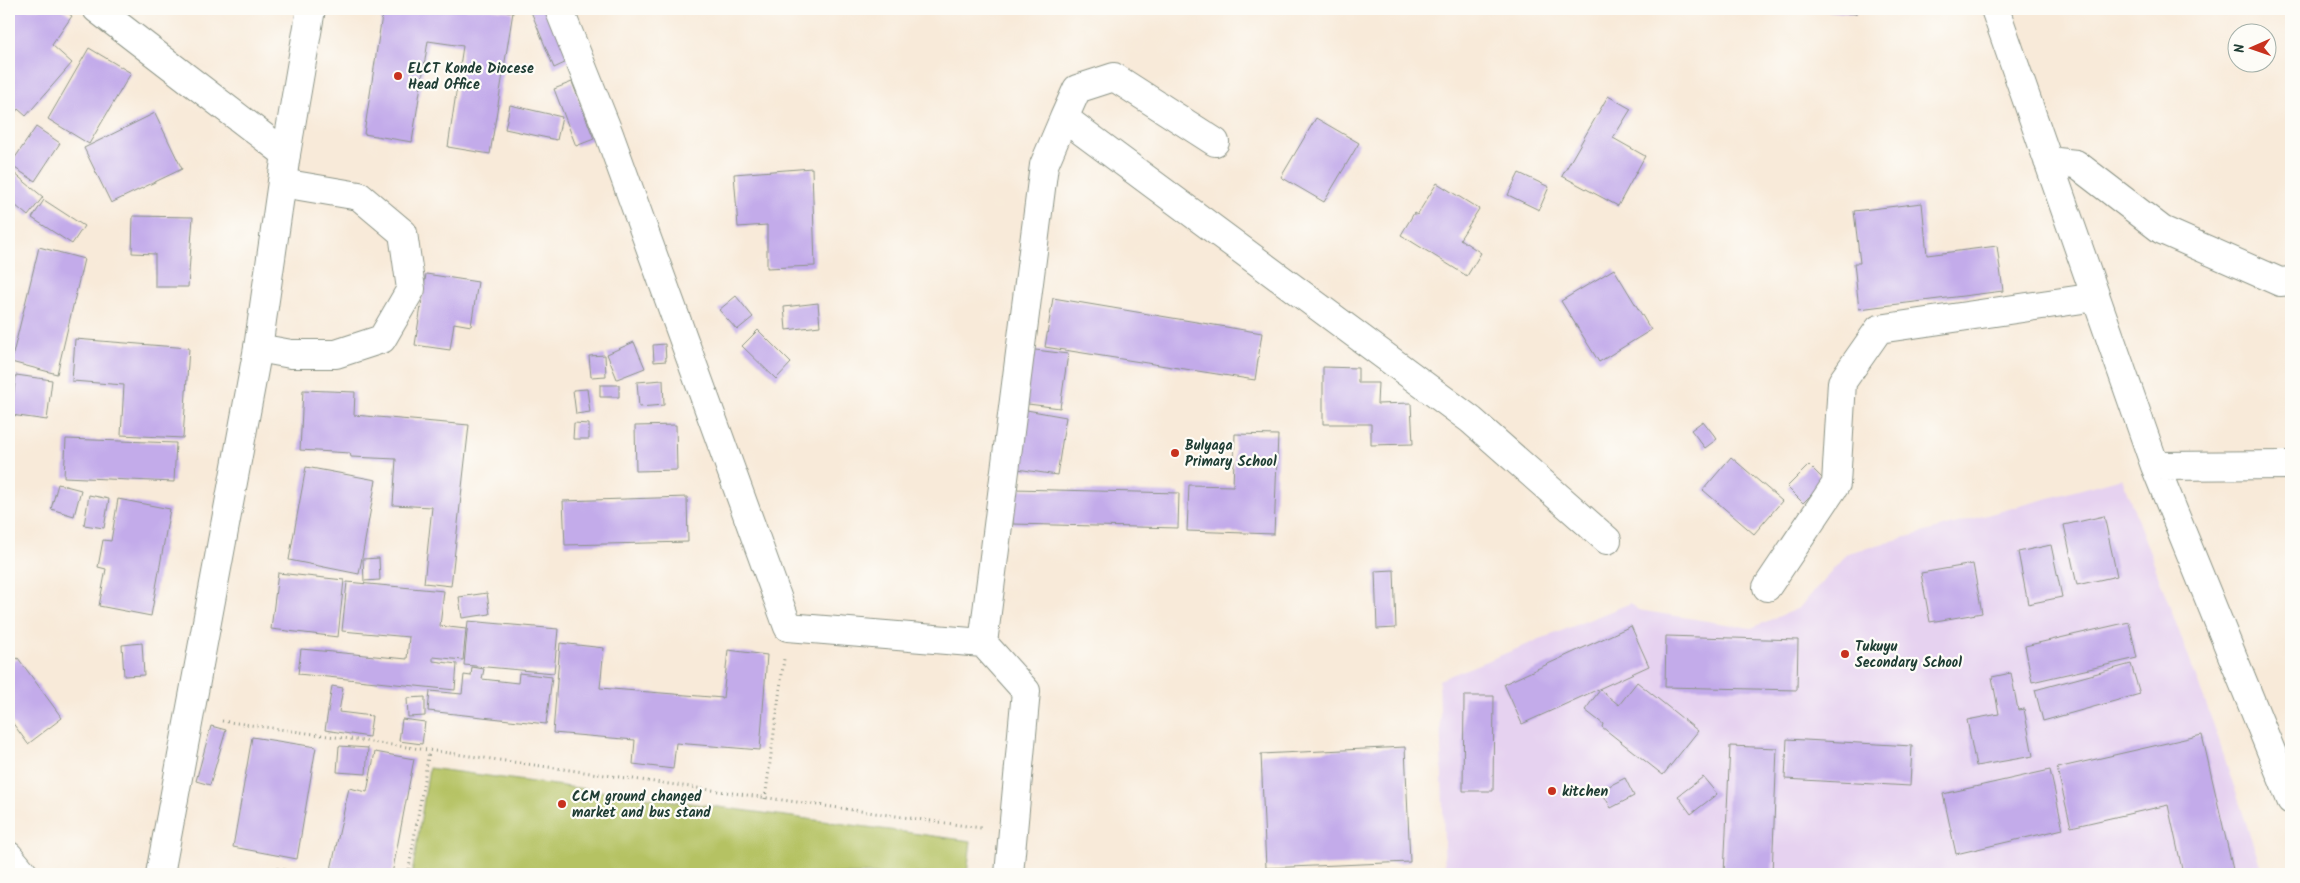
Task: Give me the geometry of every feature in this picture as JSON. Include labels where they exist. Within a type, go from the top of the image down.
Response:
[{"type":"main road","points":[[97,9],[286,154]]},
{"type":"main road","points":[[160,874],[258,348],[286,154],[311,9]]},
{"type":"main road","points":[[559,9],[609,134],[788,626],[983,643],[1026,691],[1009,874]]},
{"type":"main road","points":[[1995,9],[2155,466],[2291,800]]},
{"type":"main road","points":[[983,643],[1044,165],[1077,89],[1114,77],[1215,142]]},
{"type":"main road","points":[[1064,118],[1471,420],[1607,540]]},
{"type":"main road","points":[[2048,161],[2076,164],[2162,230],[2280,282],[2291,281]]},
{"type":"main road","points":[[258,348],[291,354],[336,354],[382,339],[411,289],[403,234],[359,196],[282,182]]},
{"type":"main road","points":[[1766,587],[1836,484],[1842,382],[1879,330],[2096,297]]},
{"type":"main road","points":[[2155,466],[2291,465]]},
{"type":"main road","points":[[9,856],[24,874]]},
{"type":"path","points":[[765,799],[788,626]]},
{"type":"path","points":[[189,717],[1014,833]]},
{"type":"path","points":[[408,874],[429,751]]},
{"type":"shaded area","name":"Tukuyu Secondary School","points":[[2122,478],[2213,723],[2263,874],[1445,874],[1439,680],[1631,603],[1638,610],[1751,628],[1799,608],[1848,553]]},
{"type":"green space","name":"CCM ground changed market and bus stand","points":[[429,768],[971,841],[967,874],[412,874]]},
{"type":"building","points":[[9,9],[62,9],[72,16],[52,45],[72,63],[26,116],[18,109],[9,121]]},
{"type":"building","name":"ELCT Konde Diocese Head Office","points":[[383,9],[491,9],[513,12],[490,154],[448,147],[463,46],[428,41],[412,142],[364,134]]},
{"type":"building","points":[[530,9],[550,9],[571,60],[554,68]]},
{"type":"building","points":[[1810,9],[1856,9],[1856,14]]},
{"type":"building","points":[[89,48],[131,73],[89,144],[48,119]]},
{"type":"building","points":[[572,82],[594,139],[576,146],[554,89]]},
{"type":"building","points":[[1608,96],[1631,109],[1613,138],[1645,156],[1618,206],[1562,176]]},
{"type":"building","points":[[510,105],[562,117],[557,140],[505,129]]},
{"type":"building","points":[[155,113],[182,169],[111,203],[84,148]]},
{"type":"building","points":[[1316,118],[1359,143],[1324,202],[1281,177]]},
{"type":"building","points":[[36,127],[60,143],[35,181],[10,165]]},
{"type":"building","points":[[812,168],[815,266],[767,268],[767,225],[738,227],[734,174]]},
{"type":"building","points":[[14,173],[43,197],[28,216],[9,200],[9,179]]},
{"type":"building","points":[[1519,173],[1549,187],[1539,210],[1508,195]]},
{"type":"building","points":[[1437,183],[1479,209],[1460,239],[1481,253],[1467,276],[1401,235],[1414,213],[1417,215]]},
{"type":"building","points":[[44,200],[84,226],[72,244],[32,218]]},
{"type":"building","points":[[1922,203],[1927,255],[1997,246],[2003,291],[1859,309],[1854,263],[1860,263],[1854,211]]},
{"type":"building","points":[[133,216],[193,217],[188,287],[155,287],[155,254],[132,253]]},
{"type":"building","points":[[39,247],[84,259],[57,374],[11,362]]},
{"type":"building","points":[[1614,269],[1651,330],[1599,362],[1561,301]]},
{"type":"building","points":[[426,274],[478,282],[471,326],[454,323],[450,350],[415,345]]},
{"type":"building","points":[[736,296],[753,317],[737,330],[719,310]]},
{"type":"building","points":[[1053,298],[1262,333],[1255,380],[1045,347]]},
{"type":"building","points":[[818,303],[820,326],[786,330],[784,307]]},
{"type":"building","points":[[758,330],[791,363],[776,379],[742,346]]},
{"type":"building","points":[[75,339],[189,348],[183,438],[121,435],[124,385],[72,381]]},
{"type":"building","points":[[634,342],[645,368],[617,379],[607,354]]},
{"type":"building","points":[[665,344],[666,361],[654,362],[653,345]]},
{"type":"building","points":[[1027,349],[1068,354],[1060,408],[1020,403]]},
{"type":"building","points":[[605,355],[606,376],[591,377],[589,356]]},
{"type":"building","points":[[1323,367],[1358,368],[1358,383],[1378,383],[1377,404],[1411,403],[1413,444],[1371,445],[1371,424],[1323,424]]},
{"type":"building","points":[[16,375],[52,380],[47,420],[11,415]]},
{"type":"building","points":[[663,380],[664,405],[639,407],[637,382]]},
{"type":"building","points":[[600,385],[619,385],[619,397],[600,397]]},
{"type":"building","points":[[587,389],[590,412],[576,414],[573,390]]},
{"type":"building","points":[[303,390],[355,392],[354,415],[469,425],[451,586],[424,583],[432,507],[393,505],[396,459],[351,457],[350,453],[300,450]]},
{"type":"building","points":[[1021,409],[1066,417],[1057,475],[1011,468]]},
{"type":"building","points":[[1703,421],[1717,439],[1705,448],[1691,430]]},
{"type":"building","points":[[574,423],[589,424],[589,439],[573,439]]},
{"type":"building","points":[[676,425],[677,470],[636,471],[635,426]]},
{"type":"building","points":[[1235,434],[1278,435],[1274,534],[1187,531],[1189,485],[1233,486]]},
{"type":"building","points":[[66,439],[176,443],[174,482],[64,477]]},
{"type":"building","points":[[1731,457],[1782,501],[1754,534],[1703,490]]},
{"type":"building","points":[[1809,465],[1825,481],[1803,503],[1787,487]]},
{"type":"building","points":[[306,467],[376,480],[359,574],[289,560]]},
{"type":"building","points":[[58,484],[81,490],[74,516],[51,509]]},
{"type":"building","points":[[1013,489],[1179,493],[1178,528],[1013,524]]},
{"type":"building","points":[[89,495],[109,499],[104,528],[84,525]]},
{"type":"building","points":[[687,497],[688,542],[565,545],[563,501]]},
{"type":"building","points":[[118,499],[170,509],[151,616],[99,606],[106,569],[98,567],[103,540],[111,541]]},
{"type":"building","points":[[2104,516],[2117,576],[2077,585],[2064,525]]},
{"type":"building","points":[[2051,545],[2062,597],[2028,604],[2018,552]]},
{"type":"building","points":[[379,558],[380,580],[364,581],[363,559]]},
{"type":"building","points":[[1973,564],[1982,613],[1930,622],[1921,573]]},
{"type":"building","points":[[1394,570],[1396,628],[1377,629],[1375,571]]},
{"type":"building","points":[[278,573],[344,580],[338,637],[271,629]]},
{"type":"building","points":[[347,582],[444,591],[440,626],[466,629],[463,660],[433,657],[433,661],[457,664],[455,690],[298,674],[301,649],[407,659],[409,637],[342,631]]},
{"type":"building","points":[[487,593],[490,614],[462,618],[459,597]]},
{"type":"building","points":[[468,621],[558,629],[554,673],[464,665]]},
{"type":"building","points":[[2129,622],[2137,658],[2032,682],[2025,646]]},
{"type":"building","points":[[1631,626],[1649,666],[1522,724],[1504,684]]},
{"type":"building","points":[[1666,636],[1798,640],[1797,690],[1665,687]]},
{"type":"building","points":[[142,643],[144,675],[124,676],[122,645]]},
{"type":"building","points":[[560,643],[604,648],[600,688],[723,698],[728,650],[767,655],[760,750],[676,743],[673,769],[633,764],[635,740],[553,733]]},
{"type":"building","points":[[18,658],[62,718],[28,744],[9,718],[9,664]]},
{"type":"building","points":[[2131,664],[2140,694],[2043,721],[2035,690]]},
{"type":"building","points":[[472,667],[484,669],[482,679],[518,683],[519,673],[552,677],[546,724],[428,711],[430,691],[462,694],[464,675],[471,676]]},
{"type":"building","points":[[2011,673],[2018,710],[2024,709],[2033,756],[1976,766],[1967,720],[1999,714],[1992,677]]},
{"type":"building","points":[[1637,682],[1698,731],[1663,775],[1602,727],[1603,724],[1585,710],[1600,690],[1619,705]]},
{"type":"building","points":[[332,686],[343,688],[339,712],[372,716],[369,737],[325,730]]},
{"type":"building","points":[[1464,696],[1494,696],[1493,791],[1463,791]]},
{"type":"building","points":[[425,697],[425,716],[408,717],[407,698]]},
{"type":"building","points":[[402,719],[425,722],[422,744],[399,741]]},
{"type":"building","points":[[211,726],[226,730],[210,785],[196,781]]},
{"type":"building","points":[[2202,735],[2234,874],[2183,874],[2168,805],[2071,827],[2057,768]]},
{"type":"building","points":[[252,737],[316,747],[297,859],[233,847]]},
{"type":"building","points":[[1787,739],[1912,746],[1910,786],[1785,779]]},
{"type":"building","points":[[339,746],[368,748],[366,774],[337,772]]},
{"type":"building","points":[[1730,746],[1777,748],[1772,874],[1724,874]]},
{"type":"building","points":[[1405,747],[1410,862],[1266,868],[1261,754]]},
{"type":"building","points":[[375,752],[414,759],[392,874],[330,874],[349,788],[367,792]]},
{"type":"building","points":[[2050,770],[2063,829],[1956,854],[1943,794]]},
{"type":"building","points":[[1703,777],[1717,794],[1691,814],[1678,796]]},
{"type":"building","points":[[1625,778],[1634,796],[1611,808],[1601,790]]},
{"type":"building","points":[[277,868],[307,873],[307,874],[276,874]]},
{"type":"place","name":"ELCT Konde Diocese Head Office","points":[[398,76]]},
{"type":"place","name":"Bulyaga Primary School","points":[[1175,453]]},
{"type":"place","name":"Tukuyu Secondary School","points":[[1845,654]]},
{"type":"place","name":"kitchen","points":[[1552,791]]},
{"type":"place","name":"CCM ground changed market and bus stand","points":[[562,804]]}]
